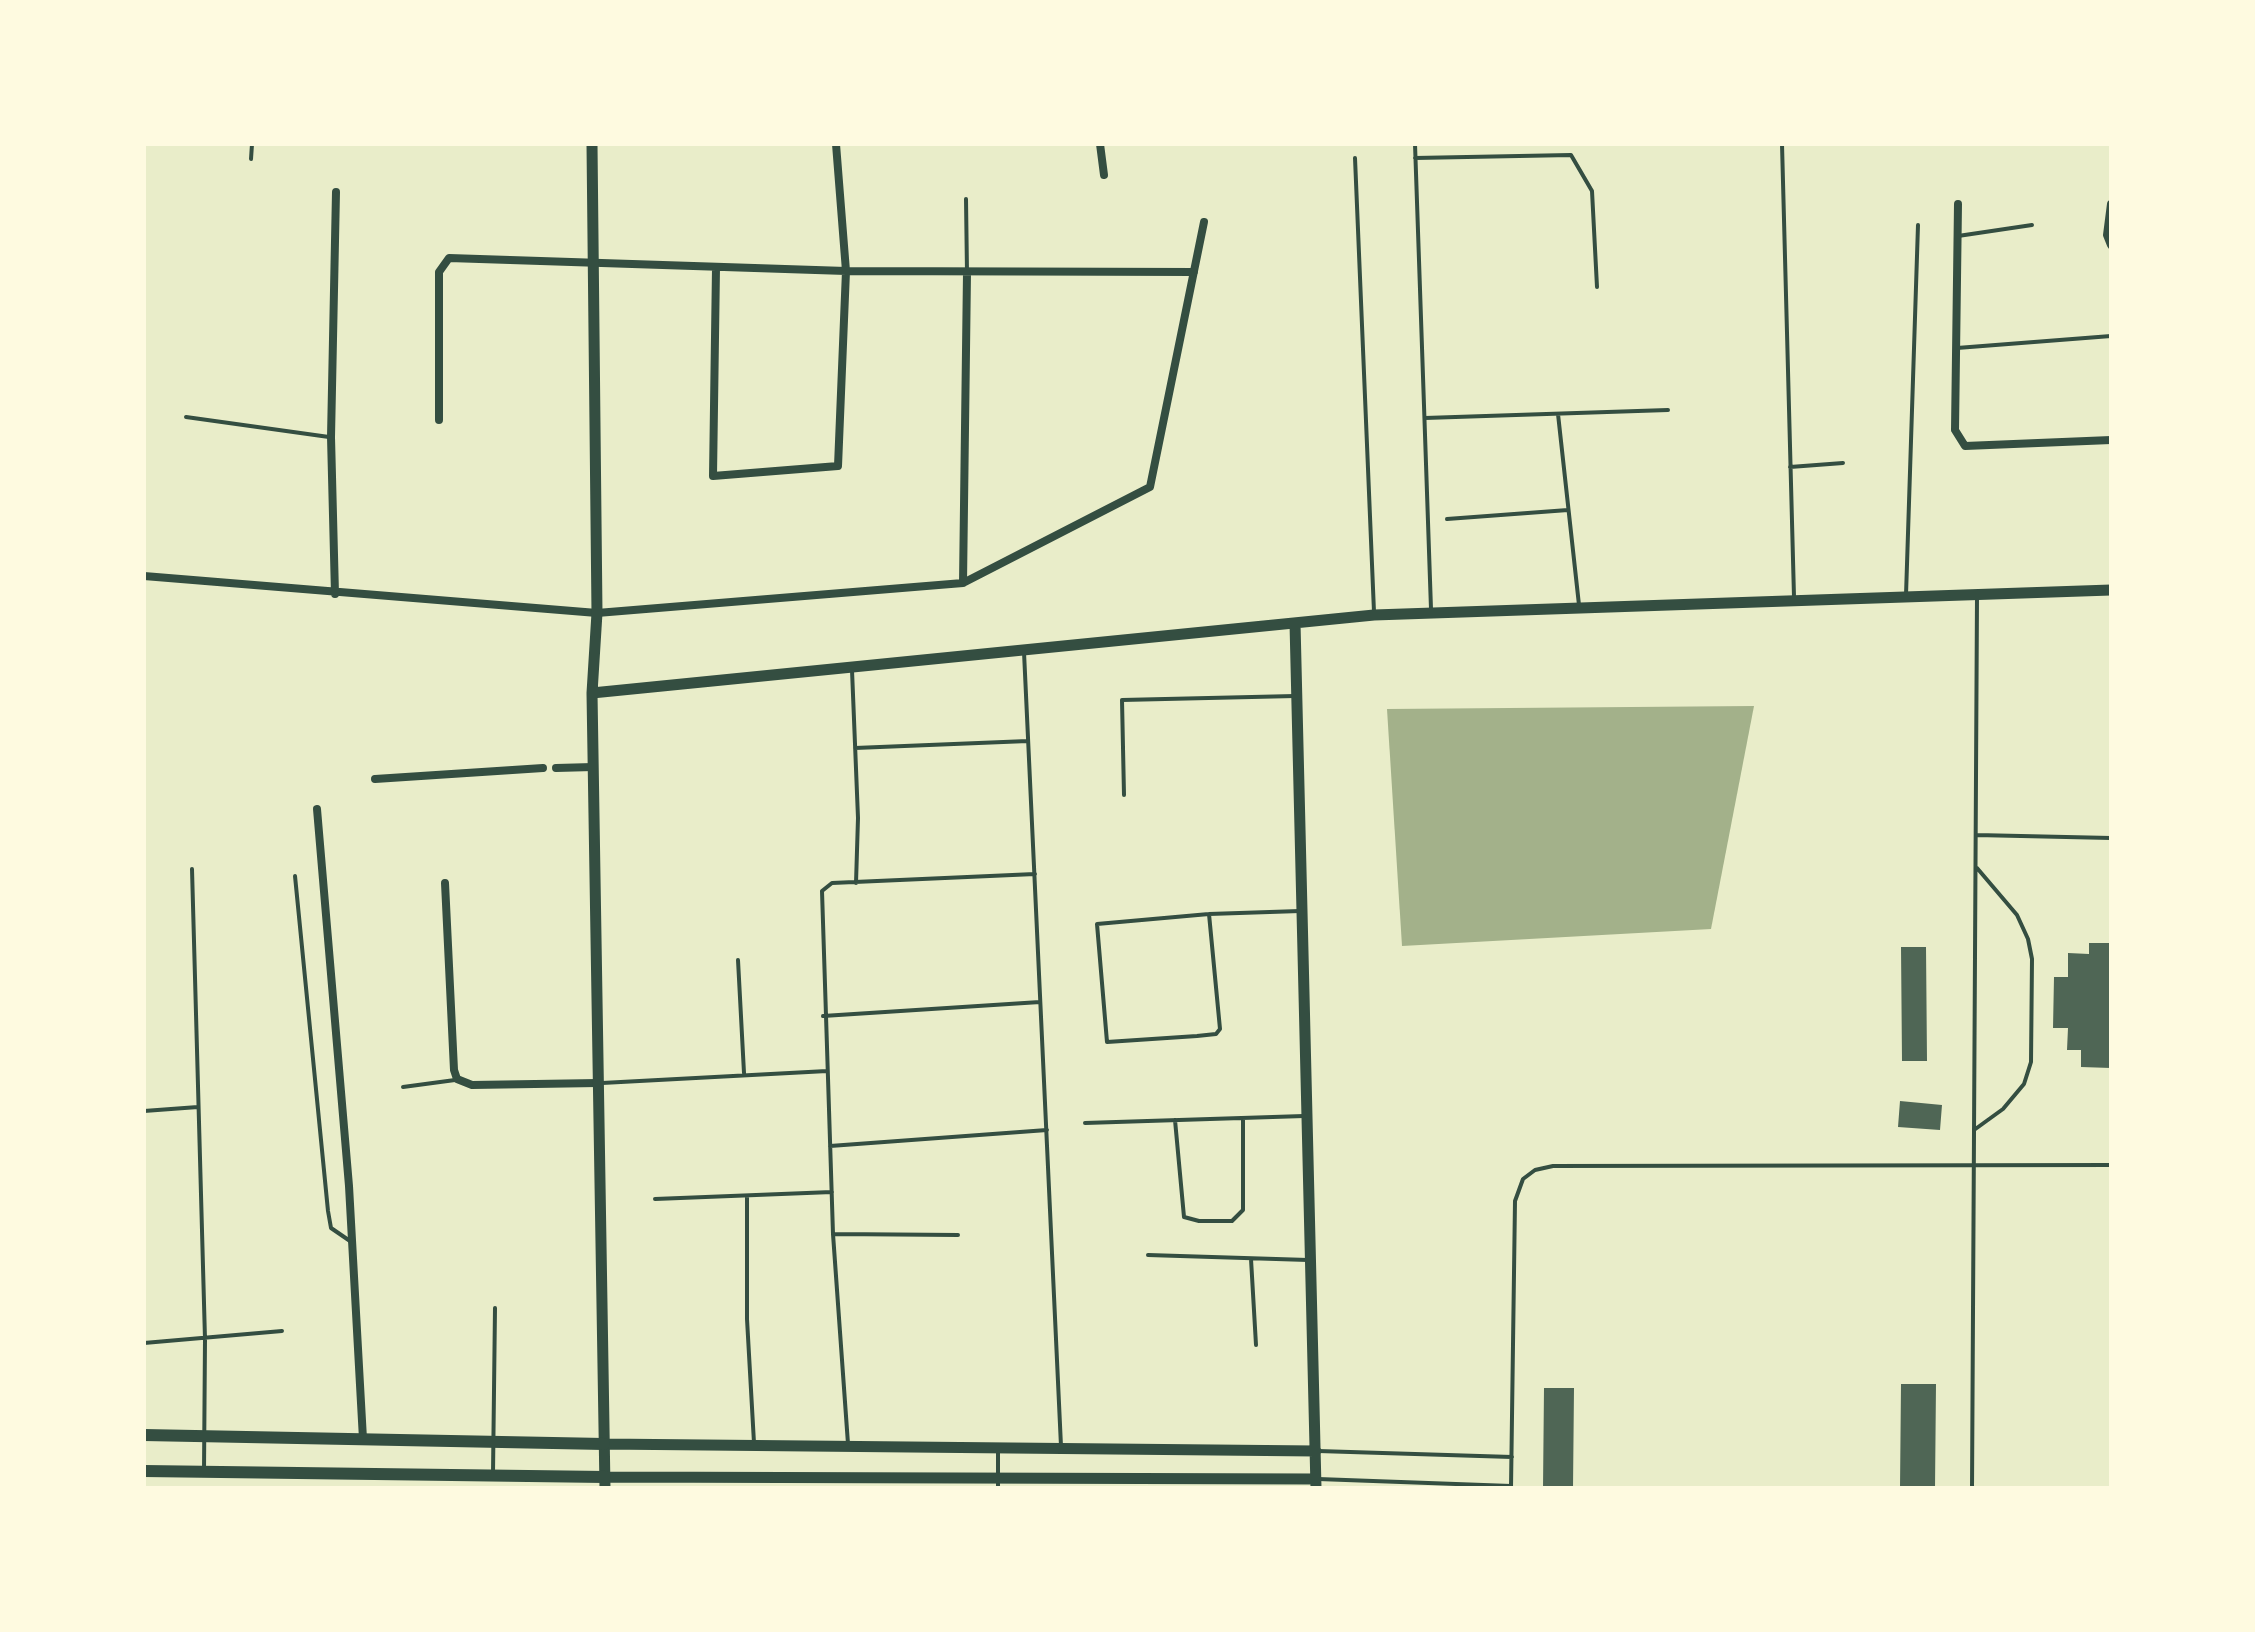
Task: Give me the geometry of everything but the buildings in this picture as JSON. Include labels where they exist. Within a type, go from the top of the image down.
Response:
[{"type":"main road","points":[[144,1435],[604,1444]]},
{"type":"main road","points":[[144,1471],[493,1475],[605,1482]]},
{"type":"street","points":[[592,144],[597,613],[592,693],[605,1482],[1316,1484],[1295,623]]},
{"type":"street","points":[[716,268],[713,476],[838,466],[846,271],[836,144]]},
{"type":"street","points":[[1100,144],[1104,175]]},
{"type":"street","points":[[335,594],[331,437],[336,192]]},
{"type":"street","points":[[1958,204],[1955,430],[1965,446],[2111,440]]},
{"type":"street","points":[[2111,204],[2107,235],[2111,245]]},
{"type":"street","points":[[144,576],[597,613],[963,583],[1150,487],[1204,222]]},
{"type":"street","points":[[439,420],[439,272],[442,264],[457,257],[846,271],[1194,272]]},
{"type":"street","points":[[963,583],[967,273]]},
{"type":"street","points":[[592,693],[1374,615],[2111,590]]},
{"type":"street","points":[[556,768],[593,767]]},
{"type":"street","points":[[375,779],[543,768]]},
{"type":"street","points":[[317,809],[352,1242],[363,1439]]},
{"type":"street","points":[[445,883],[454,1070],[457,1079],[472,1085],[598,1083]]},
{"type":"street","points":[[604,1444],[1316,1451]]},
{"type":"lane","points":[[251,159],[252,144]]},
{"type":"lane","points":[[1415,144],[1432,613]]},
{"type":"lane","points":[[1782,144],[1794,601]]},
{"type":"lane","points":[[1415,158],[1571,155],[1592,191],[1597,287]]},
{"type":"lane","points":[[1355,158],[1374,615]]},
{"type":"lane","points":[[966,199],[967,273]]},
{"type":"lane","points":[[1906,597],[1918,225]]},
{"type":"lane","points":[[1958,236],[2032,225]]},
{"type":"lane","points":[[1957,348],[2111,336]]},
{"type":"lane","points":[[1425,418],[1668,410]]},
{"type":"lane","points":[[1558,414],[1579,608]]},
{"type":"lane","points":[[186,417],[331,437]]},
{"type":"lane","points":[[1790,467],[1843,463]]},
{"type":"lane","points":[[1447,519],[1568,510]]},
{"type":"lane","points":[[1972,1488],[1977,595]]},
{"type":"lane","points":[[1024,650],[1061,1449]]},
{"type":"lane","points":[[852,667],[856,883]]},
{"type":"lane","points":[[1124,795],[1122,700],[1295,696]]},
{"type":"lane","points":[[855,748],[1028,741]]},
{"type":"lane","points":[[1976,835],[2111,838]]},
{"type":"lane","points":[[1974,1130],[2003,1109],[2024,1084],[2028,1073],[2031,1062],[2032,959],[2017,915],[1975,866]]},
{"type":"lane","points":[[192,869],[205,1339],[204,1472]]},
{"type":"lane","points":[[848,1447],[833,1234],[823,1016],[822,891],[832,883],[1035,874]]},
{"type":"lane","points":[[295,876],[328,1211],[331,1228],[352,1242]]},
{"type":"lane","points":[[1209,914],[1220,1029],[1216,1034],[1107,1042],[1097,924],[1209,914],[1301,911]]},
{"type":"lane","points":[[738,960],[744,1074]]},
{"type":"lane","points":[[823,1016],[1041,1002]]},
{"type":"lane","points":[[598,1083],[827,1071]]},
{"type":"lane","points":[[403,1087],[457,1079]]},
{"type":"lane","points":[[144,1111],[198,1107]]},
{"type":"lane","points":[[1085,1123],[1307,1116]]},
{"type":"lane","points":[[1175,1120],[1184,1217],[1199,1221],[1232,1221],[1243,1210],[1243,1118]]},
{"type":"lane","points":[[830,1146],[1047,1130]]},
{"type":"lane","points":[[1316,1484],[1511,1487],[1515,1201],[1523,1179],[1535,1170],[1553,1166],[2111,1165]]},
{"type":"lane","points":[[655,1199],[832,1192]]},
{"type":"lane","points":[[747,1196],[747,1319],[754,1445]]},
{"type":"lane","points":[[833,1234],[958,1235]]},
{"type":"lane","points":[[1148,1255],[1310,1260]]},
{"type":"lane","points":[[1251,1259],[1256,1345]]},
{"type":"lane","points":[[493,1475],[495,1308]]},
{"type":"lane","points":[[144,1343],[282,1331]]},
{"type":"lane","points":[[997,1448],[998,1483]]},
{"type":"lane","points":[[1316,1451],[1512,1457]]},
{"type":"shaded area","points":[[1754,706],[1711,929],[1402,946],[1387,709]]}]
